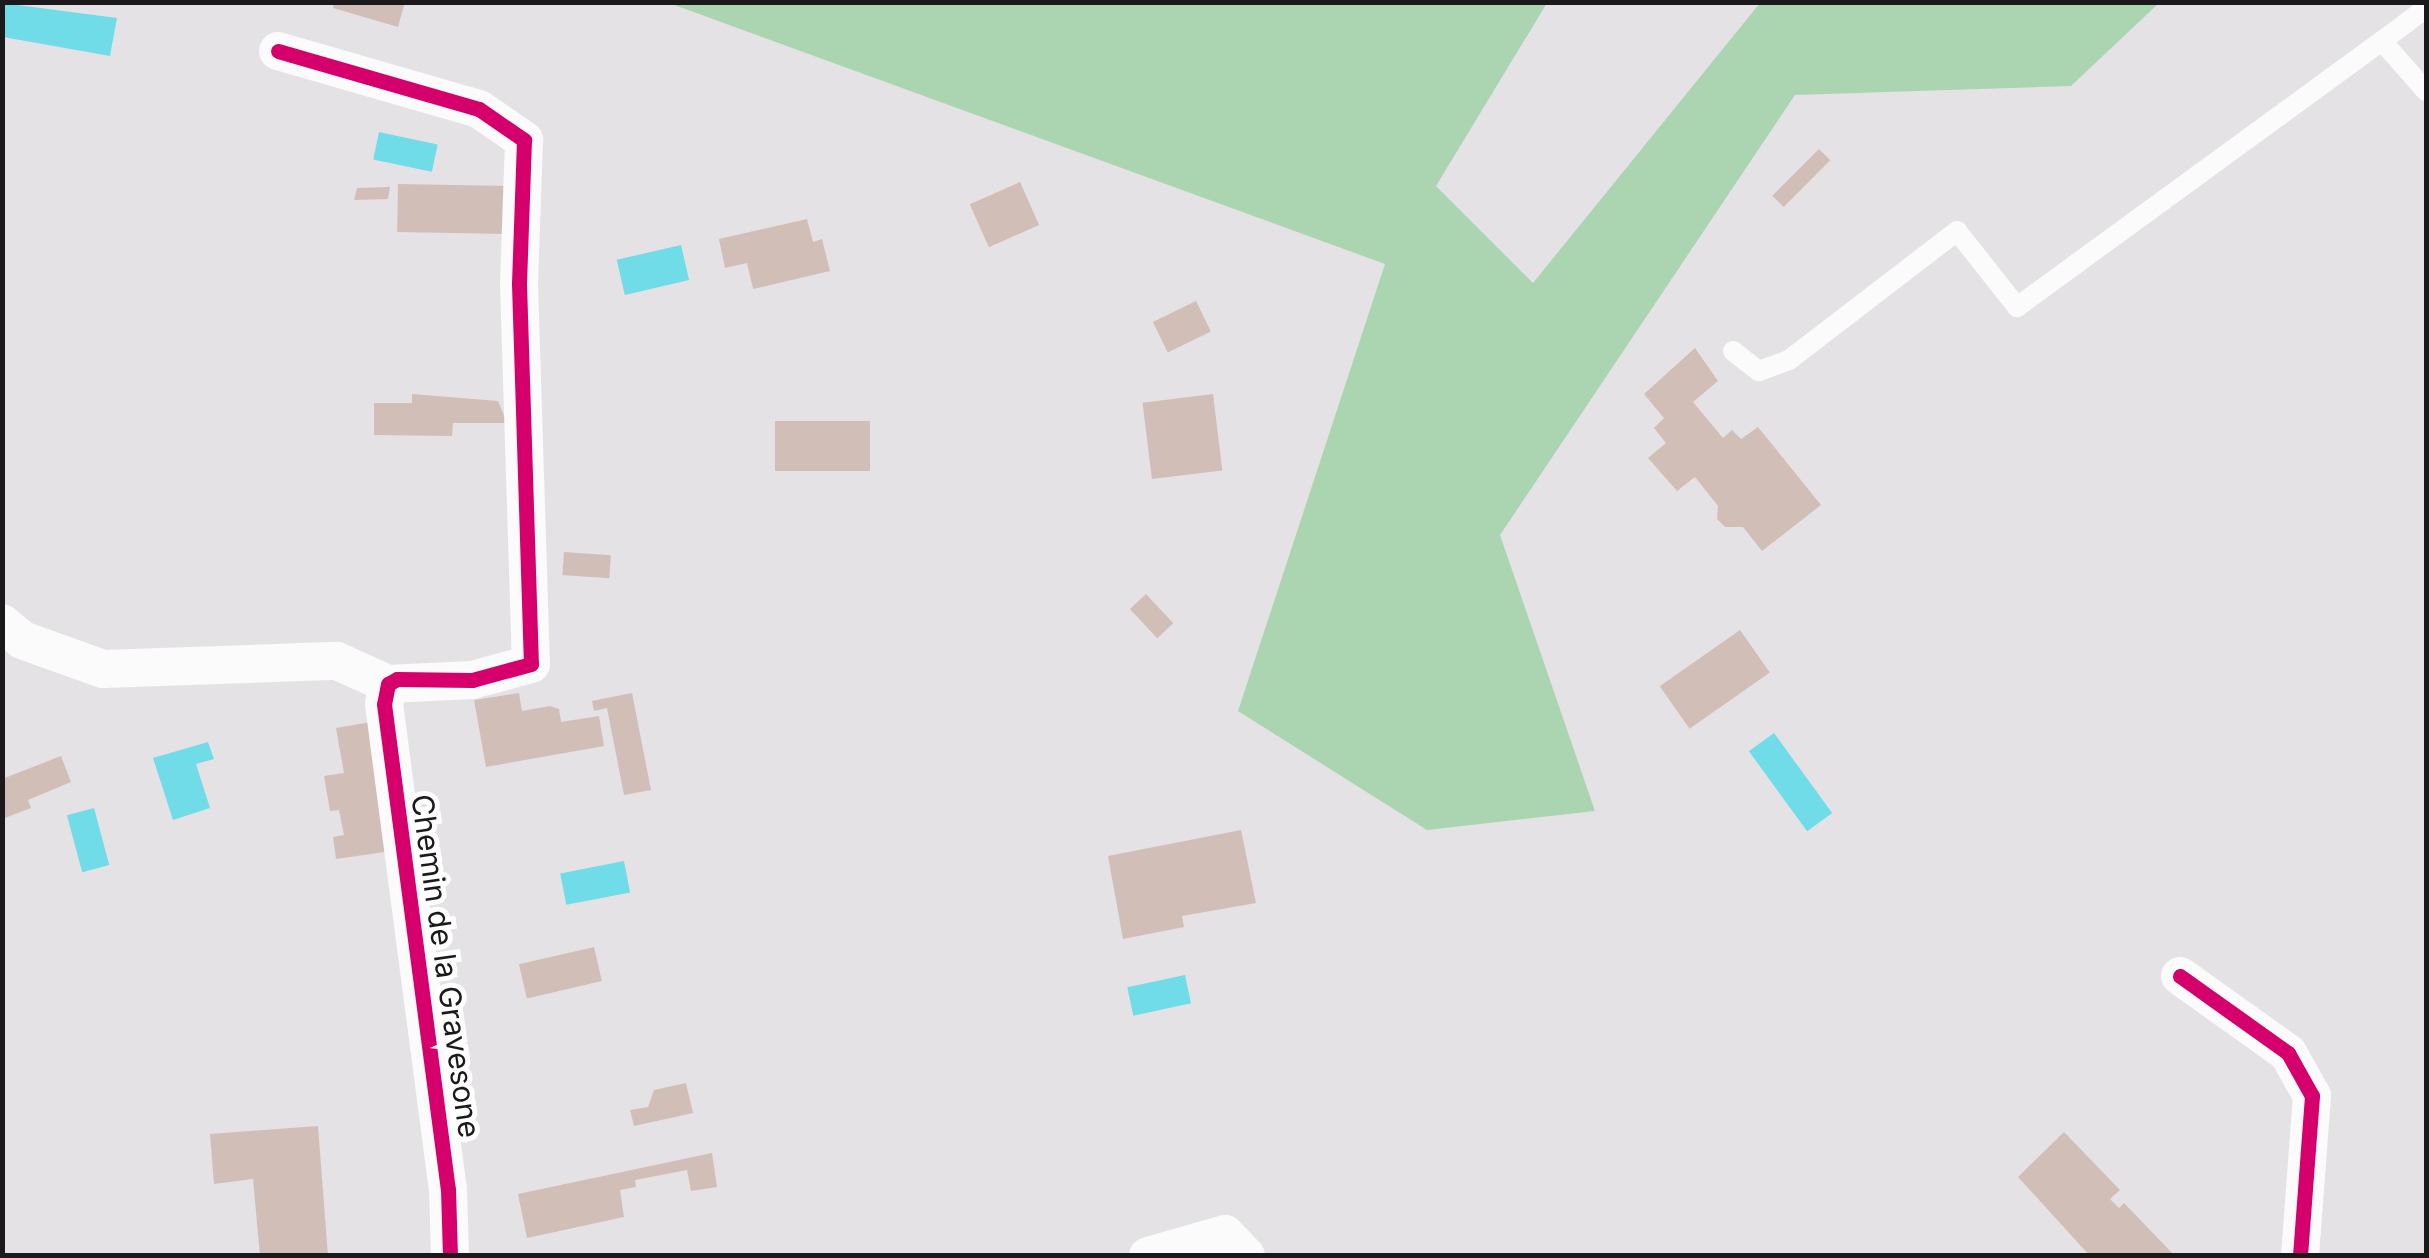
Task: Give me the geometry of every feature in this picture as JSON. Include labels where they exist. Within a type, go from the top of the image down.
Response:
[{"type":"street","points":[[2,624],[22,640],[104,669],[337,660],[388,684],[472,680],[531,664],[520,284],[524,140],[479,109],[278,51]]},
{"type":"street","name":"Chemin de la Gravesone","points":[[388,684],[384,704],[448,1189],[450,1256]]},
{"type":"street","points":[[2180,976],[2288,1053],[2312,1096],[2300,1256]]},
{"type":"street","points":[[1148,1256],[1224,1234],[1246,1256]]},
{"type":"lane","points":[[1733,350],[1759,371],[1789,360],[1956,231],[2017,307],[2426,8]]},
{"type":"lane","points":[[2382,41],[2426,91]]},
{"type":"green space","points":[[669,3],[1547,3],[1436,186],[1533,283],[1760,3],[2159,3],[2071,86],[1795,95],[1500,535],[1595,811],[1427,830],[1238,711],[1385,264]]},
{"type":"water","points":[[2,3],[117,18],[110,56],[3,37]]},
{"type":"water","points":[[379,132],[438,144],[432,172],[373,159]]},
{"type":"water","points":[[681,245],[689,280],[625,295],[617,260]]},
{"type":"water","points":[[1774,733],[1832,813],[1807,831],[1749,751]]},
{"type":"water","points":[[208,742],[214,759],[196,764],[210,808],[173,820],[153,758]]},
{"type":"water","points":[[94,808],[109,865],[82,872],[67,815]]},
{"type":"water","points":[[624,861],[630,892],[566,905],[560,873]]},
{"type":"water","points":[[1185,975],[1191,1003],[1133,1016],[1127,987]]},
{"type":"building","points":[[334,2],[405,2],[398,27],[333,8]]},
{"type":"building","points":[[1819,149],[1830,160],[1784,207],[1772,196]]},
{"type":"building","points":[[1020,182],[1039,225],[989,247],[970,204]]},
{"type":"building","points":[[398,184],[509,186],[508,234],[397,232]]},
{"type":"building","points":[[390,187],[388,199],[354,200],[357,188]]},
{"type":"building","points":[[807,219],[813,242],[822,239],[830,271],[753,289],[747,263],[725,268],[719,239]]},
{"type":"building","points":[[1196,301],[1211,332],[1168,353],[1153,322]]},
{"type":"building","points":[[1695,348],[1718,381],[1693,402],[1723,438],[1732,430],[1741,439],[1758,427],[1821,505],[1762,551],[1743,527],[1725,527],[1717,519],[1718,506],[1695,477],[1677,491],[1648,458],[1666,443],[1654,428],[1664,418],[1644,394]]},
{"type":"building","points":[[412,394],[498,401],[507,423],[453,423],[452,436],[374,435],[374,403],[412,403]]},
{"type":"building","points":[[1213,394],[1222,470],[1152,479],[1143,403]]},
{"type":"building","points":[[775,421],[870,421],[870,471],[775,471]]},
{"type":"building","points":[[564,552],[611,555],[609,578],[562,575]]},
{"type":"building","points":[[1146,594],[1173,623],[1157,638],[1130,609]]},
{"type":"building","points":[[1740,630],[1770,673],[1690,729],[1660,686]]},
{"type":"building","points":[[519,693],[522,711],[550,706],[559,709],[561,722],[599,716],[604,746],[486,767],[474,700]]},
{"type":"building","points":[[632,693],[651,790],[624,795],[607,708],[594,711],[592,701]]},
{"type":"building","points":[[371,722],[392,851],[336,859],[333,837],[344,835],[339,810],[330,811],[324,776],[344,773],[336,728]]},
{"type":"building","points":[[61,756],[71,782],[28,800],[31,808],[2,819],[2,779]]},
{"type":"building","points":[[1241,830],[1256,903],[1182,916],[1184,927],[1123,939],[1108,856]]},
{"type":"building","points":[[594,947],[602,981],[527,998],[519,964]]},
{"type":"building","points":[[686,1083],[693,1113],[634,1126],[630,1110],[648,1107],[654,1090]]},
{"type":"building","points":[[318,1126],[328,1256],[260,1256],[253,1179],[214,1184],[210,1134]]},
{"type":"building","points":[[2064,1132],[2120,1190],[2110,1199],[2119,1208],[2124,1203],[2175,1256],[2090,1256],[2018,1177]]},
{"type":"building","points":[[712,1153],[717,1187],[691,1191],[687,1170],[635,1180],[636,1187],[620,1190],[624,1217],[527,1238],[518,1194]]},
{"type":"cycle path","points":[[278,51],[479,109],[524,140],[519,284],[531,664],[472,680],[397,679],[388,684],[384,704],[448,1189],[450,1256]]},
{"type":"cycle path","points":[[2180,976],[2288,1053],[2312,1096],[2300,1256]]}]
